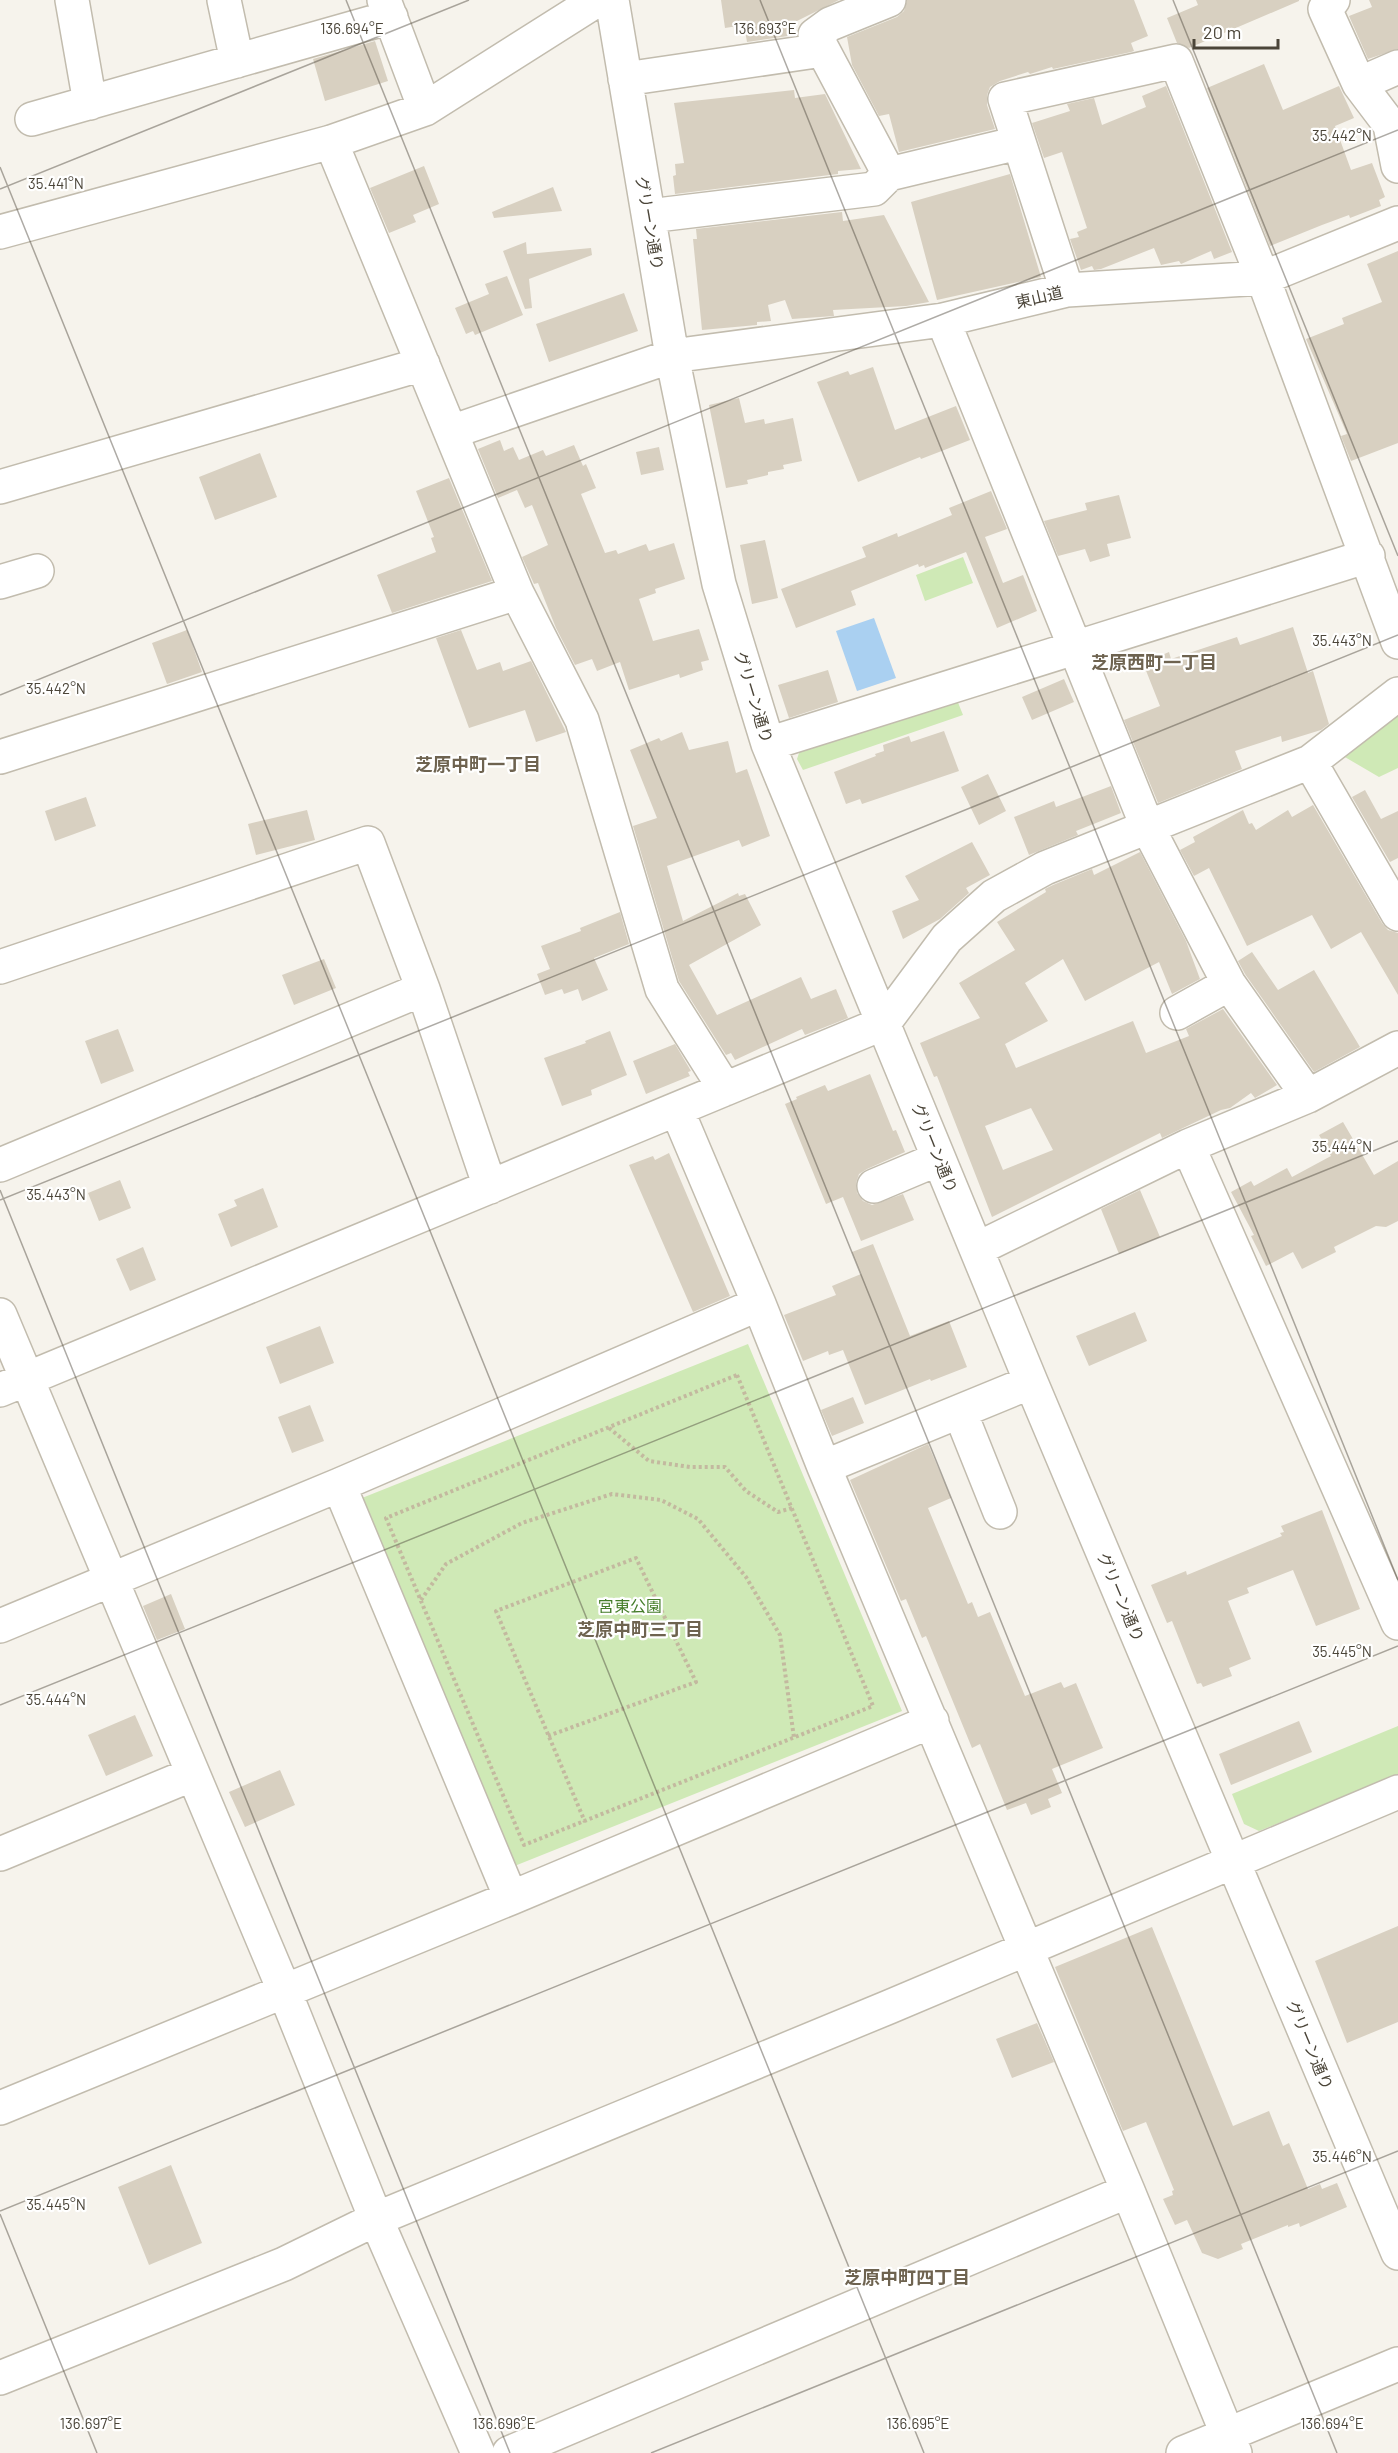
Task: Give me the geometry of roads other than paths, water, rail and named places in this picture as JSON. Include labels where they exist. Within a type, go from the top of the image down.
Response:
[{"type":"street","points":[[72,0],[90,103]]},
{"type":"street","points":[[224,0],[237,61]]},
{"type":"street","points":[[0,232],[331,142],[426,109],[597,0]]},
{"type":"street","name":"グリーン通り","points":[[612,0],[672,356],[719,584],[768,744],[1031,1382],[1398,2253]]},
{"type":"street","points":[[889,0],[830,24],[816,35],[889,174]]},
{"type":"street","points":[[1333,0],[1325,9],[1359,84],[1390,125],[1398,166]]},
{"type":"street","points":[[32,119],[237,61],[387,8],[426,109]]},
{"type":"street","points":[[626,79],[823,50]]},
{"type":"street","points":[[1067,290],[1005,99],[1176,61],[1263,278],[1398,642]]},
{"type":"street","points":[[1359,84],[1398,67]]},
{"type":"street","points":[[331,142],[517,593],[582,720],[662,989],[725,1089]]},
{"type":"street","points":[[649,216],[874,189],[889,174],[1018,143]]},
{"type":"street","name":"東山道","points":[[451,432],[672,356],[943,320],[1067,290],[1263,278],[1398,223]]},
{"type":"street","points":[[943,320],[1147,826],[1229,984],[1308,1096]]},
{"type":"street","points":[[0,487],[423,364]]},
{"type":"street","points":[[768,744],[1368,556]]},
{"type":"street","points":[[0,582],[37,571]]},
{"type":"street","points":[[0,757],[517,593]]},
{"type":"street","points":[[14,1384],[884,1023],[947,938],[994,896],[1045,868],[1310,762],[1398,694]]},
{"type":"street","points":[[1310,762],[1398,914]]},
{"type":"street","points":[[0,967],[368,843],[423,989],[490,1187]]},
{"type":"street","points":[[1177,1013],[1229,984]]},
{"type":"street","points":[[0,1165],[423,989]]},
{"type":"street","points":[[977,1249],[1188,1146],[1308,1096],[1398,1048]]},
{"type":"street","points":[[677,1110],[1231,2443]]},
{"type":"street","points":[[1188,1146],[1398,1623]]},
{"type":"street","points":[[874,1186],[938,1159]]},
{"type":"street","points":[[0,1626],[339,1485],[759,1304]]},
{"type":"street","points":[[0,1315],[14,1384],[111,1580],[284,1990],[376,2219],[477,2453]]},
{"type":"street","points":[[824,1467],[1031,1382]]},
{"type":"street","points":[[960,1412],[1000,1512]]},
{"type":"street","points":[[339,1485],[511,1898]]},
{"type":"street","points":[[0,2108],[511,1898],[932,1721]]},
{"type":"street","points":[[0,1854],[193,1774]]},
{"type":"street","points":[[0,2378],[284,2264],[376,2219],[1398,1792]]},
{"type":"street","points":[[509,2453],[1128,2191]]},
{"type":"street","points":[[1183,2453],[1231,2443],[1398,2364]]},
{"type":"water","points":[[874,618],[896,678],[857,691],[836,631]]},
{"type":"district","name":"芝原西町一丁目","points":[[1154,663]]},
{"type":"district","name":"芝原中町一丁目","points":[[478,765]]},
{"type":"district","name":"芝原中町三丁目","points":[[640,1630]]},
{"type":"district","name":"芝原中町四丁目","points":[[907,2278]]},
{"type":"park label","name":"宮東公園","points":[[630,1606]]}]
